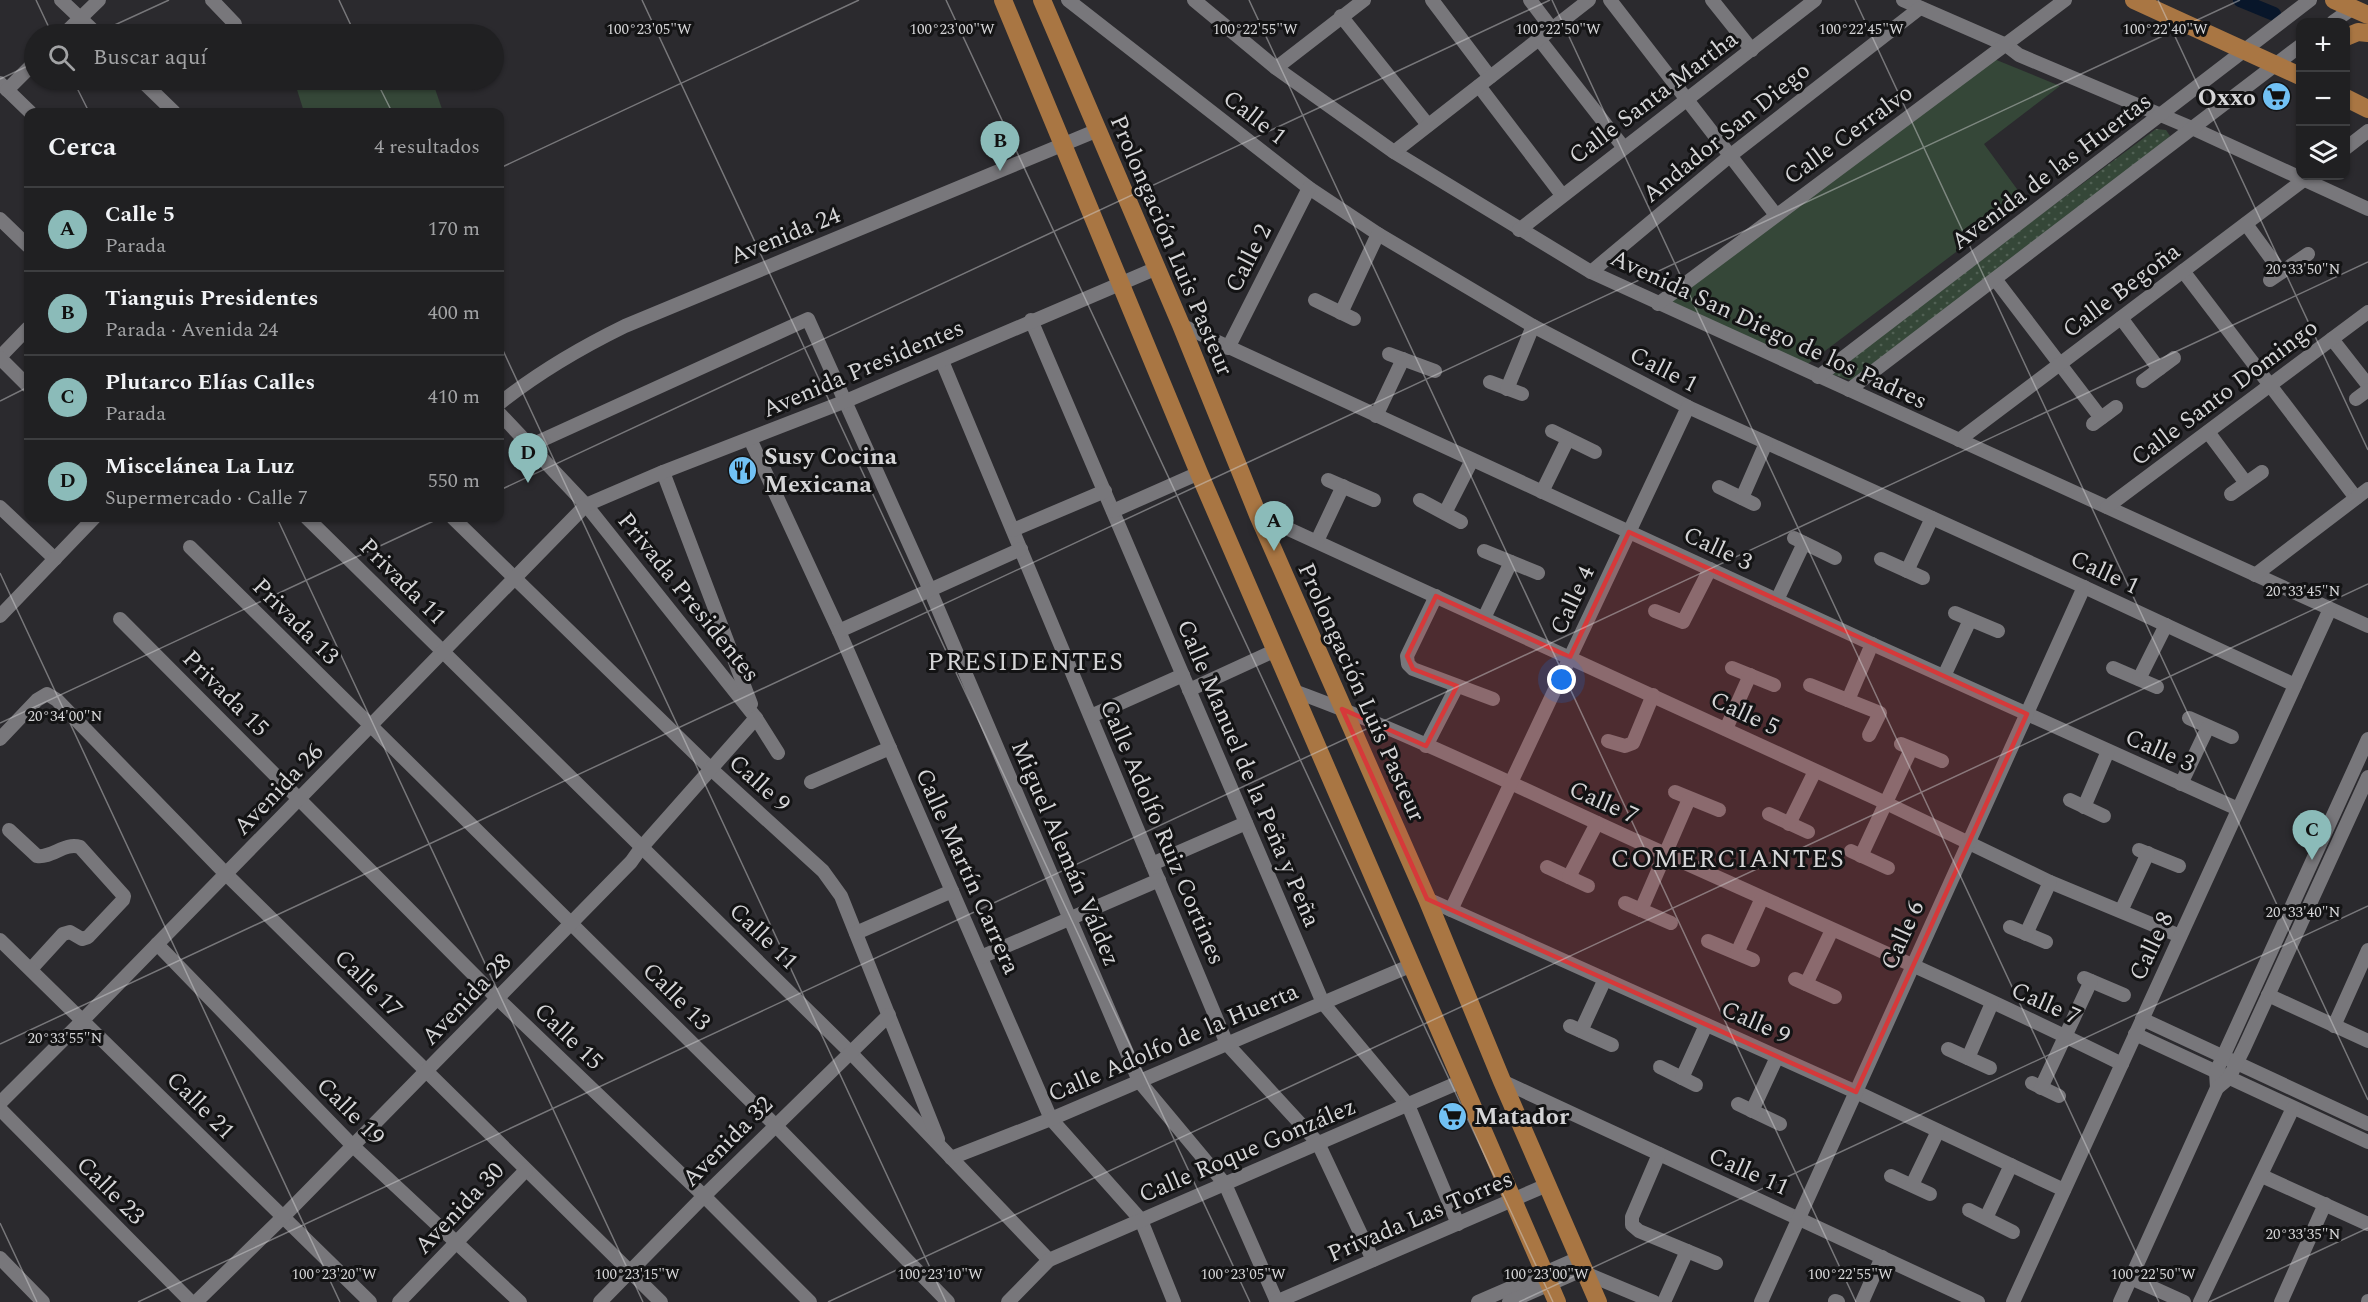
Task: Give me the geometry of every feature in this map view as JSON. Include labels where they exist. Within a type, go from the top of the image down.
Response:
[{"type":"main road","points":[[1003,0],[1200,473],[1557,1302]]},
{"type":"main road","name":"Prolongación Luis Pasteur","points":[[1042,0],[1157,267],[1258,515],[1427,899],[1502,1081],[1598,1302]]},
{"type":"main road","points":[[2134,0],[2296,74]]},
{"type":"main road","points":[[2334,0],[2360,12]]},
{"type":"main road","points":[[2350,35],[2358,32],[2368,33]]},
{"type":"main road","points":[[2350,89],[2368,98]]},
{"type":"main road","points":[[2350,100],[2368,109]]},
{"type":"street","points":[[61,0],[86,24]]},
{"type":"street","points":[[74,24],[99,0]]},
{"type":"street","points":[[212,0],[235,24]]},
{"type":"street","name":"Calle 1","points":[[1068,0],[1309,188],[1378,234],[1533,326],[1688,407],[2295,685]]},
{"type":"street","name":"Avenida San Diego de los Padres","points":[[1194,0],[1276,68],[1394,152],[1591,272],[2368,626]]},
{"type":"street","points":[[1276,68],[1364,0]]},
{"type":"street","points":[[1432,0],[1490,77]]},
{"type":"street","points":[[1530,0],[1552,28]]},
{"type":"street","points":[[1394,152],[1589,0]]},
{"type":"street","points":[[1610,0],[1776,215]]},
{"type":"street","points":[[1712,0],[1752,50]]},
{"type":"street","name":"Calle Santa Martha","points":[[1519,230],[1815,0]]},
{"type":"street","points":[[1903,0],[2006,45],[2019,55],[2296,173]]},
{"type":"street","name":"Calle Cerralvo","points":[[1658,304],[2066,0]]},
{"type":"street","name":"Avenida de las Huertas","points":[[1818,377],[2310,0]]},
{"type":"street","name":"Andador San Diego","points":[[1591,272],[1731,155],[1920,8]]},
{"type":"street","points":[[2344,18],[2360,12]]},
{"type":"street","points":[[1341,16],[1428,125]]},
{"type":"street","points":[[1539,39],[1624,148]]},
{"type":"street","points":[[1849,390],[2296,49]]},
{"type":"street","points":[[24,71],[4,87],[26,108]]},
{"type":"street","points":[[1479,86],[1562,195]]},
{"type":"street","points":[[151,90],[170,108]]},
{"type":"street","name":"Avenida 24","points":[[504,400],[537,374],[580,348],[625,326],[1098,130]]},
{"type":"street","points":[[2350,145],[2368,131]]},
{"type":"street","name":"Calle Begoña","points":[[1959,440],[2304,180]]},
{"type":"street","points":[[2311,180],[2368,209]]},
{"type":"street","name":"Calle 2","points":[[1228,348],[1309,188]]},
{"type":"street","points":[[0,219],[24,242]]},
{"type":"street","points":[[2246,224],[2276,276],[2308,254]]},
{"type":"street","points":[[1314,300],[1348,316],[1378,234]]},
{"type":"street","name":"Avenida Presidentes","points":[[586,505],[942,361],[1031,320],[1157,267]]},
{"type":"street","points":[[2183,271],[2356,498]]},
{"type":"street","points":[[1995,279],[2061,363],[2097,421],[2116,406]]},
{"type":"street","name":"Calle Santo Domingo","points":[[2107,507],[2368,312]]},
{"type":"street","points":[[2121,318],[2159,369]]},
{"type":"street","name":"Miguel Alemán Váldez","points":[[529,446],[808,319],[930,590],[1139,1081],[1225,1184],[1276,1302]]},
{"type":"street","name":"Calle Manuel de la Peña y Peña","points":[[1031,320],[1323,1003],[1408,1105],[1458,1224]]},
{"type":"street","name":"Calle 3","points":[[1181,326],[1872,644],[2238,809]]},
{"type":"street","points":[[1507,388],[1533,326]]},
{"type":"street","points":[[24,332],[0,358],[24,382]]},
{"type":"street","points":[[2332,339],[2368,385]]},
{"type":"street","points":[[1389,354],[1435,371]]},
{"type":"street","points":[[2143,381],[2174,358]]},
{"type":"street","points":[[1376,416],[1403,359]]},
{"type":"street","name":"Calle Adolfo Ruiz Cortines","points":[[942,361],[1227,1044],[1318,1143],[1372,1260]]},
{"type":"street","points":[[1490,382],[1522,394]]},
{"type":"street","points":[[2356,399],[2368,390]]},
{"type":"street","name":"Calle 4","points":[[1451,910],[1688,407]]},
{"type":"street","points":[[504,418],[586,505]]},
{"type":"street","points":[[1552,432],[1595,452]]},
{"type":"street","points":[[2208,432],[2246,483]]},
{"type":"street","name":"Calle Martín Carrera","points":[[750,439],[839,631],[1051,1119],[1141,1220],[1174,1302]]},
{"type":"street","points":[[1542,492],[1568,439]]},
{"type":"street","points":[[1719,487],[1748,501],[1766,443]]},
{"type":"street","points":[[1445,513],[1472,460]]},
{"type":"street","points":[[663,472],[756,717],[778,753]]},
{"type":"street","points":[[2231,494],[2262,472]]},
{"type":"street","points":[[1113,511],[1200,473]]},
{"type":"street","points":[[1328,480],[1374,500]]},
{"type":"street","points":[[1317,542],[1343,486]]},
{"type":"street","points":[[2255,575],[2368,489]]},
{"type":"street","points":[[1013,530],[1105,491]]},
{"type":"street","points":[[1420,500],[1461,522]]},
{"type":"street","name":"Avenida 26","points":[[0,1103],[586,505]]},
{"type":"street","name":"Privada Presidentes","points":[[586,505],[756,717]]},
{"type":"street","points":[[0,507],[55,559]]},
{"type":"street","name":"Calle 5","points":[[1258,515],[1887,802],[2050,882],[2180,936]]},
{"type":"street","points":[[1906,571],[1932,518]]},
{"type":"street","points":[[0,616],[90,522]]},
{"type":"street","name":"Privada 11","points":[[311,522],[442,651]]},
{"type":"street","name":"Calle 9","points":[[457,522],[711,768],[823,871],[841,896],[941,1146]]},
{"type":"street","points":[[1777,600],[1799,540],[1835,558]]},
{"type":"street","name":"Privada 13","points":[[190,547],[370,727]]},
{"type":"street","points":[[839,631],[1022,549]]},
{"type":"street","points":[[1485,551],[1538,573]]},
{"type":"street","points":[[1881,559],[1923,578]]},
{"type":"street","points":[[1484,618],[1511,562]]},
{"type":"street","points":[[1655,611],[1683,622],[1710,569]]},
{"type":"street","name":"Calle 6","points":[[1761,1302],[2084,587]]},
{"type":"street","points":[[1436,596],[1407,656],[1408,664],[1413,669],[1493,699]]},
{"type":"street","name":"Calle 8","points":[[2013,1302],[2330,609]]},
{"type":"street","points":[[1955,613],[1998,631]]},
{"type":"street","name":"Privada 15","points":[[120,619],[299,799]]},
{"type":"street","points":[[1944,676],[1970,620]]},
{"type":"street","points":[[2139,679],[2166,625]]},
{"type":"street","points":[[1848,700],[1872,644]]},
{"type":"street","points":[[1189,690],[1276,650]]},
{"type":"street","name":"Calle 11","points":[[442,651],[849,1051],[1049,1260]]},
{"type":"street","points":[[1732,668],[1774,686]]},
{"type":"street","points":[[2114,668],[2157,687]]},
{"type":"street","points":[[1091,716],[1183,675]]},
{"type":"street","points":[[1726,729],[1750,675]]},
{"type":"street","points":[[1810,685],[1880,713],[1869,735]]},
{"type":"street","points":[[1426,746],[1457,686]]},
{"type":"street","name":"Calle 7","points":[[1294,692],[1342,709],[1511,784],[1913,966],[2122,1064]]},
{"type":"street","name":"Calle 17","points":[[0,739],[37,700],[47,694],[57,700],[226,874],[661,1302]]},
{"type":"street","points":[[1608,741],[1625,746],[1633,743],[1653,696]]},
{"type":"street","name":"Avenida 28","points":[[196,1302],[572,924],[631,862],[756,717]]},
{"type":"street","points":[[2189,718],[2232,737]]},
{"type":"street","name":"Calle 13","points":[[370,727],[776,1126],[948,1302]]},
{"type":"street","points":[[2181,784],[2208,727]]},
{"type":"street","points":[[2120,1302],[2229,1061],[2368,739]]},
{"type":"street","points":[[1888,868],[1856,854],[1887,802],[1906,746],[1942,761]]},
{"type":"street","points":[[811,782],[890,748]]},
{"type":"street","points":[[2084,807],[2108,751]]},
{"type":"street","points":[[1789,824],[1815,771]]},
{"type":"street","points":[[2229,1061],[2268,995],[2368,777]]},
{"type":"street","points":[[1675,792],[1719,810]]},
{"type":"street","name":"Calle 15","points":[[299,799],[497,998],[704,1196],[810,1302]]},
{"type":"street","points":[[1641,910],[1689,799]]},
{"type":"street","points":[[2070,800],[2104,816]]},
{"type":"street","points":[[1769,814],[1808,832]]},
{"type":"street","points":[[1152,864],[1246,823]]},
{"type":"street","points":[[1569,877],[1597,823]]},
{"type":"street","points":[[9,830],[37,856],[45,856],[70,846],[80,847],[124,896],[123,900],[88,937],[82,939],[70,933],[63,934],[31,969]]},
{"type":"street","points":[[2121,911],[2143,852],[2179,866]]},
{"type":"street","points":[[1547,867],[1588,886]]},
{"type":"street","points":[[981,957],[1159,880]]},
{"type":"street","points":[[2026,934],[2050,882]]},
{"type":"street","points":[[856,933],[952,891]]},
{"type":"street","points":[[1737,953],[1762,898]]},
{"type":"street","name":"Calle 9","points":[[1427,899],[1856,1092],[2064,1190]]},
{"type":"street","points":[[1625,903],[1671,923]]},
{"type":"street","points":[[2010,927],[2046,942]]},
{"type":"street","points":[[1833,930],[1801,981],[1835,997]]},
{"type":"street","name":"Calle 21","points":[[0,940],[370,1302]]},
{"type":"street","points":[[1708,941],[1753,960]]},
{"type":"street","name":"Calle 19","points":[[157,944],[353,1146],[520,1302]]},
{"type":"street","points":[[2334,1026],[2368,950]]},
{"type":"street","name":"Calle Adolfo de la Huerta","points":[[951,1158],[1051,1119],[1412,965]]},
{"type":"street","points":[[1605,979],[1576,1028],[1612,1045]]},
{"type":"street","points":[[2059,1096],[2037,1085],[2065,1036],[2086,979],[2124,995]]},
{"type":"street","points":[[2268,995],[2368,1041]]},
{"type":"street","points":[[1968,1058],[1992,1003]]},
{"type":"street","name":"Avenida 32","points":[[600,1302],[849,1051],[889,1015]]},
{"type":"street","points":[[2142,1019],[2229,1061],[2367,1120]]},
{"type":"street","points":[[1682,1078],[1706,1025]]},
{"type":"street","points":[[2135,1034],[2368,1142]]},
{"type":"street","points":[[1948,1049],[1990,1068]]},
{"type":"street","points":[[1752,1111],[1777,1057]]},
{"type":"street","points":[[1660,1067],[1696,1085]]},
{"type":"street","name":"Calle Roque González","points":[[1049,1260],[1462,1081]]},
{"type":"street","name":"Calle 11","points":[[1502,1081],[1882,1257],[1947,1296],[1978,1302]]},
{"type":"street","points":[[1738,1104],[1779,1124]]},
{"type":"street","points":[[2200,1302],[2293,1108]]},
{"type":"street","name":"Calle 23","points":[[0,1109],[191,1302]]},
{"type":"street","points":[[1912,1185],[1938,1131]]},
{"type":"street","points":[[1659,1155],[1632,1217],[1632,1225],[1639,1232],[1716,1263]]},
{"type":"street","points":[[1986,1218],[2011,1165]]},
{"type":"street","name":"Avenida 30","points":[[399,1302],[526,1170]]},
{"type":"street","points":[[1891,1176],[1930,1194]]},
{"type":"street","points":[[2262,1176],[2368,1224]]},
{"type":"street","name":"Privada Las Torres","points":[[1276,1302],[1547,1185]]},
{"type":"street","points":[[2281,1302],[2325,1204]]},
{"type":"street","points":[[1969,1210],[2013,1232]]},
{"type":"street","points":[[1664,1302],[1687,1251]]},
{"type":"street","points":[[1862,1302],[1882,1257]]},
{"type":"street","points":[[0,1258],[43,1302]]},
{"type":"street","points":[[1008,1302],[1049,1260]]},
{"type":"street","points":[[1478,1302],[1583,1267],[1654,1302]]},
{"type":"street","points":[[1509,1302],[1547,1278]]},
{"type":"street","points":[[2131,1278],[2184,1302]]},
{"type":"highlighted area","points":[[1629,532],[2027,714],[1856,1092],[1427,899],[1342,709],[1426,746],[1457,686],[1413,669],[1407,656],[1436,596],[1570,657]]},
{"type":"green space","points":[[1994,59],[2060,86],[1984,144],[2025,200],[1805,366],[1668,303]]},
{"type":"green space","points":[[297,90],[435,90],[442,108],[303,108]]},
{"type":"green space","points":[[2156,129],[2166,130],[2170,136],[2151,155],[1853,381],[1831,374],[1832,370]]},
{"type":"waterway","points":[[2240,0],[2274,14]]},
{"type":"place","name":"Oxxo","points":[[2277,97]]},
{"type":"place","name":"Tianguis Presidentes","points":[[1000,171]]},
{"type":"place","name":"Susy Cocina Mexicana","points":[[743,470]]},
{"type":"place","name":"Miscelánea La Luz","points":[[528,483]]},
{"type":"place","name":"Calle 5","points":[[1274,551]]},
{"type":"place","name":"Plutarco Elías Calles","points":[[2312,860]]},
{"type":"place","name":"Matador","points":[[1453,1116]]},
{"type":"district","name":"PRESIDENTES","points":[[1026,661]]},
{"type":"district","name":"COMERCIANTES","points":[[1728,858]]}]
